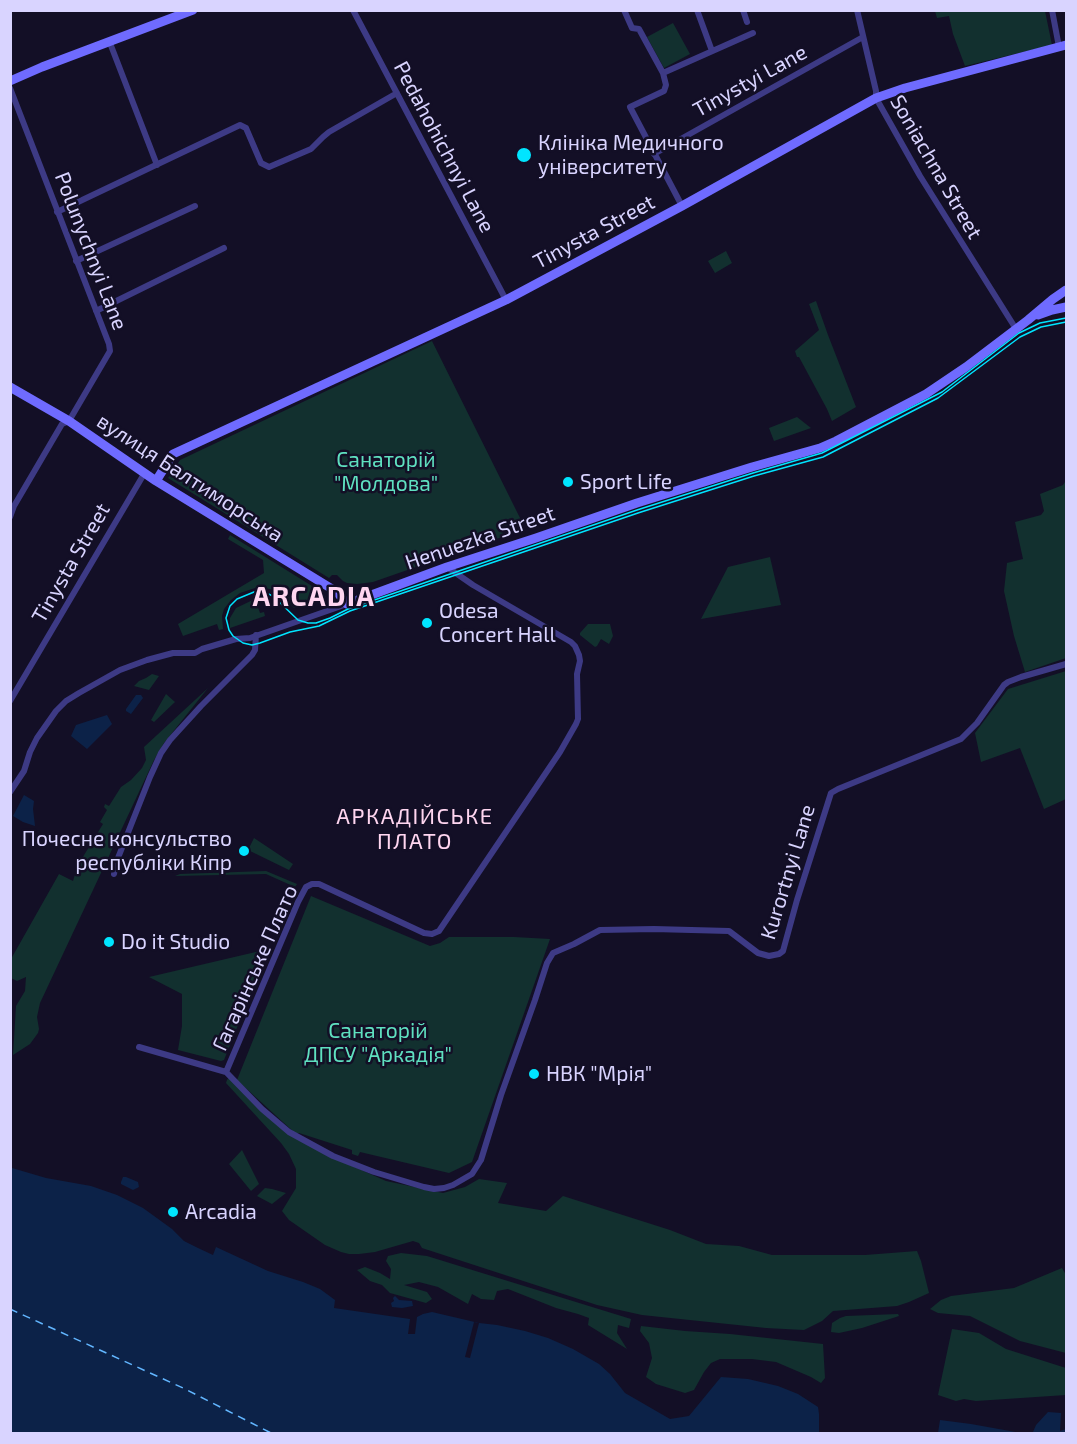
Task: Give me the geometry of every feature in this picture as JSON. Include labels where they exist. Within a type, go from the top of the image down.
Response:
[{"type":"main road","points":[[10,81],[193,10]]},
{"type":"main road","name":"Tinysta Street","points":[[156,481],[173,454],[506,300],[682,206],[876,98],[905,88],[1063,46]]},
{"type":"main road","name":"Henuezka Street","points":[[347,604],[447,567],[637,503],[820,448],[926,394],[966,367],[1066,290]]},
{"type":"main road","name":"Henuezka Street","points":[[1028,320],[1066,307]]},
{"type":"main road","name":"вулиця Балтиморська","points":[[10,387],[69,421],[144,474],[337,592],[347,604]]},
{"type":"street","name":"Pedahohichnyi Lane","points":[[353,10],[506,300]]},
{"type":"street","points":[[624,10],[632,28],[639,29],[663,73],[666,85],[664,91],[630,107],[682,206]]},
{"type":"street","points":[[697,10],[712,51]]},
{"type":"street","points":[[743,10],[747,22]]},
{"type":"street","name":"Soniachna Street","points":[[857,10],[876,98],[920,176],[1016,328]]},
{"type":"street","points":[[1052,10],[1063,46]]},
{"type":"street","points":[[663,73],[753,33]]},
{"type":"street","name":"Tinystyi Lane","points":[[654,154],[863,38]]},
{"type":"street","points":[[110,43],[157,165]]},
{"type":"street","name":"Polunychnyi Lane","points":[[10,88],[110,351],[69,421],[62,424],[14,506],[10,517]]},
{"type":"street","points":[[57,212],[240,125],[246,128],[261,164],[269,167],[311,149],[329,132],[397,93]]},
{"type":"street","points":[[76,261],[195,206]]},
{"type":"street","points":[[96,311],[224,248]]},
{"type":"street","name":"Tinysta Street","points":[[10,701],[144,474]]},
{"type":"street","name":"Гагарінське Плато","points":[[226,1072],[306,887],[319,884],[424,933],[432,934],[439,931],[560,752],[576,724],[580,660],[575,646],[447,567]]},
{"type":"street","name":"Henuezka Street","points":[[10,792],[24,771],[37,738],[56,711],[66,701],[120,670],[147,660],[173,654],[195,653],[236,639],[253,637],[347,604]]},
{"type":"street","points":[[114,874],[116,863],[161,753],[171,738],[252,655],[255,650],[253,637]]},
{"type":"street","name":"Kurortnyi Lane","points":[[501,1095],[547,963],[553,953],[600,930],[643,929],[729,930],[753,951],[769,956],[779,954],[783,951],[831,794],[838,789],[961,739],[977,723],[1008,682],[1021,676],[1066,664]]},
{"type":"street","name":"Гагарінське Плато","points":[[139,1047],[226,1072],[262,1109],[289,1132],[333,1156],[374,1172],[434,1189],[453,1185],[472,1174],[476,1169],[481,1160],[501,1095]]},
{"type":"green space","points":[[935,11],[1045,11],[1052,45],[965,66],[949,16],[937,18]]},
{"type":"green space","points":[[673,23],[690,54],[664,68],[647,37]]},
{"type":"green space","points":[[726,251],[732,263],[715,273],[708,261]]},
{"type":"green space","points":[[816,301],[856,407],[832,421],[795,351],[819,330],[809,304]]},
{"type":"green space","name":"Санаторій \"Молдова\"","points":[[432,341],[522,522],[504,531],[502,537],[373,582],[347,583],[337,575],[329,578],[168,478],[180,460]]},
{"type":"green space","points":[[797,417],[811,428],[774,441],[769,428]]},
{"type":"green space","points":[[1066,474],[1066,658],[1025,672],[1004,591],[1007,563],[1023,559],[1015,522],[1041,515],[1044,511],[1040,494],[1063,485]]},
{"type":"green space","points":[[230,535],[326,597],[294,608],[279,593],[258,587],[240,593],[231,600],[222,616],[223,629],[219,630],[217,624],[183,636],[178,624],[264,573],[263,560],[228,539]]},
{"type":"green space","points":[[770,557],[781,605],[701,619],[728,567]]},
{"type":"green space","points":[[255,599],[260,613],[264,612],[265,616],[230,628],[230,618],[236,608]]},
{"type":"green space","points":[[588,624],[610,624],[613,636],[609,644],[601,639],[595,647],[580,635]]},
{"type":"green space","points":[[1066,671],[1066,799],[1044,809],[1020,748],[981,762],[975,733],[1008,689]]},
{"type":"green space","points":[[152,674],[159,676],[149,690],[134,686],[139,681]]},
{"type":"green space","points":[[208,688],[164,743],[154,760],[40,1003],[37,1017],[38,1033],[30,1044],[13,1055],[16,1006],[25,991],[26,977],[17,981],[11,978],[11,959],[59,874],[73,881],[78,865],[103,824],[100,822],[107,810],[104,807],[105,804],[109,806],[121,787],[142,768],[146,760],[144,747]]},
{"type":"green space","points":[[166,694],[175,702],[154,722],[151,720]]},
{"type":"green space","points":[[254,838],[293,864],[289,870],[248,850]]},
{"type":"green space","points":[[266,871],[297,884],[295,887],[266,874],[175,876],[180,874]]},
{"type":"green space","name":"Санаторій ДПСУ \"Аркадія\"","points":[[311,896],[430,946],[449,937],[550,939],[472,1162],[449,1173],[360,1152],[358,1156],[352,1154],[352,1150],[296,1134],[237,1080]]},
{"type":"green space","points":[[260,951],[262,965],[224,1060],[178,1050],[182,1026],[182,994],[149,977]]},
{"type":"green space","points":[[229,1077],[260,1109],[321,1152],[386,1181],[443,1193],[465,1187],[479,1179],[507,1183],[498,1203],[546,1211],[563,1196],[670,1230],[706,1244],[739,1246],[772,1255],[865,1255],[917,1251],[929,1293],[897,1306],[833,1311],[822,1321],[804,1330],[766,1328],[642,1315],[597,1305],[422,1248],[419,1243],[413,1241],[375,1252],[349,1254],[341,1252],[325,1245],[289,1220],[282,1211],[296,1188],[296,1169],[281,1143],[226,1083]]},
{"type":"green space","points":[[242,1150],[259,1184],[251,1191],[229,1164]]},
{"type":"green space","points":[[265,1188],[286,1193],[272,1204],[257,1196]]},
{"type":"green space","points":[[401,1253],[427,1256],[631,1319],[629,1328],[618,1325],[617,1333],[627,1349],[588,1325],[589,1318],[508,1289],[497,1291],[494,1300],[481,1299],[472,1294],[468,1304],[438,1287],[419,1282],[404,1285],[427,1292],[432,1299],[426,1303],[390,1293],[382,1285],[370,1281],[357,1270],[365,1267],[390,1279],[391,1269],[386,1261],[388,1256]]},
{"type":"green space","points":[[1062,1268],[1066,1275],[1066,1353],[1020,1341],[970,1316],[938,1313],[930,1309],[941,1300],[951,1296],[1014,1288]]},
{"type":"green space","points":[[898,1314],[899,1316],[862,1328],[839,1333],[831,1332],[832,1323],[846,1316]]},
{"type":"green space","points":[[641,1326],[823,1344],[825,1378],[821,1383],[776,1362],[720,1359],[711,1363],[694,1390],[685,1393],[656,1384],[646,1377],[652,1358],[649,1343],[640,1331]]},
{"type":"green space","points":[[952,1329],[979,1333],[1006,1349],[1066,1368],[1066,1395],[956,1401],[938,1395]]},
{"type":"water","points":[[136,695],[141,695],[143,698],[131,714],[126,709]]},
{"type":"water","points":[[107,715],[112,724],[87,749],[71,736],[76,725]]},
{"type":"water","points":[[24,795],[34,801],[35,826],[13,816]]},
{"type":"water","points":[[12,1168],[46,1178],[91,1186],[117,1195],[143,1208],[172,1229],[184,1241],[213,1255],[216,1247],[268,1271],[320,1289],[335,1300],[334,1308],[410,1319],[408,1334],[415,1334],[417,1317],[432,1312],[525,1331],[548,1338],[599,1364],[625,1393],[670,1419],[689,1416],[721,1377],[748,1379],[778,1386],[798,1394],[818,1407],[819,1433],[11,1433],[10,1175]]},
{"type":"water","points":[[123,1177],[138,1182],[139,1187],[133,1190],[121,1184]]},
{"type":"water","points":[[395,1296],[399,1300],[412,1301],[413,1306],[392,1307],[391,1303]]},
{"type":"water","points":[[1048,1412],[1061,1413],[1060,1431],[1066,1429],[1066,1433],[1033,1432]]},
{"type":"water","points":[[940,1420],[971,1424],[1021,1433],[938,1433]]},
{"type":"pier","points":[[474,1322],[479,1323],[470,1358],[465,1357]]},
{"type":"ferry route","points":[[10,1309],[183,1388],[273,1434]]},
{"type":"tram line","points":[[1066,318],[1040,323],[1019,333],[942,392],[822,453],[637,510],[348,609],[316,623],[298,620],[273,596],[254,592],[237,599],[230,606],[226,618],[229,630],[243,643],[252,645],[290,632],[319,626],[350,611],[638,513],[754,476],[823,457],[938,398],[1020,337],[1041,327],[1066,322]]},
{"type":"place","name":"Клініка Медичного університету","points":[[524,155]]},
{"type":"place","name":"Sport Life","points":[[568,482]]},
{"type":"place","name":"Odesa Concert Hall","points":[[427,623]]},
{"type":"place","name":"Почесне консульство республіки Кіпр","points":[[244,851]]},
{"type":"place","name":"Do it Studio","points":[[109,942]]},
{"type":"place","name":"НВК \"Мрія\"","points":[[534,1074]]},
{"type":"place","name":"Arcadia","points":[[173,1212]]},
{"type":"district","name":"ARCADIA","points":[[314,597]]},
{"type":"district","name":"АРКАДІЙСЬКЕ ПЛАТО","points":[[415,830]]}]
